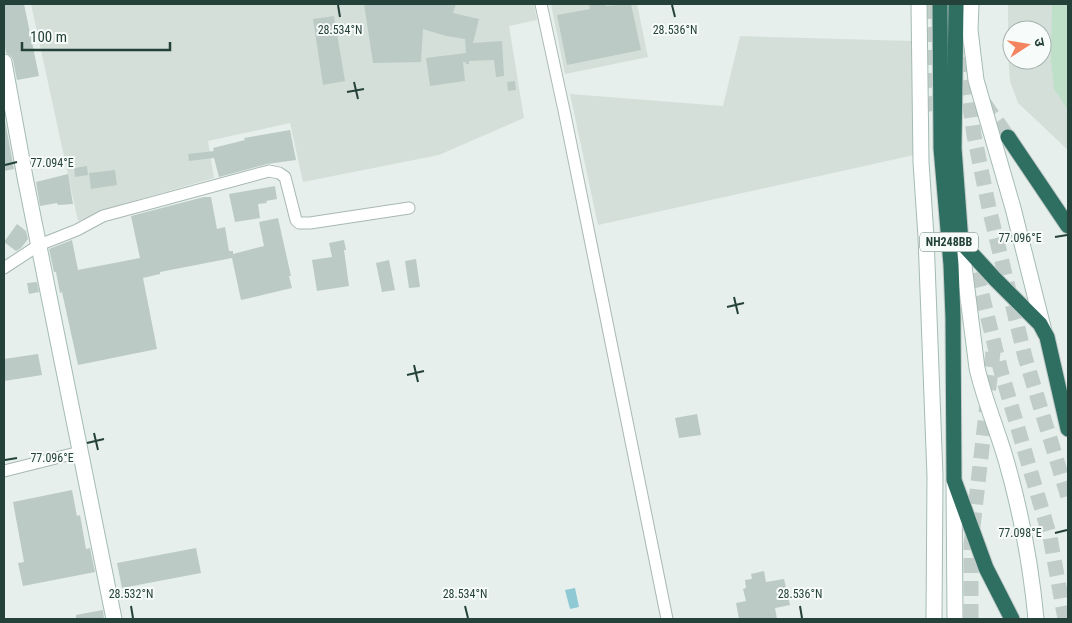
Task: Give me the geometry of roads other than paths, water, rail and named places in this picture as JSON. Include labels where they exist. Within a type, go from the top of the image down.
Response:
[{"type":"highway","name":"NH248BB","points":[[940,4],[940,148],[951,265],[954,480]]},
{"type":"highway","name":"NH248BB","points":[[956,4],[954,148],[961,242],[995,280],[1040,324],[1047,337],[1068,429]]},
{"type":"highway","points":[[1008,137],[1068,226]]},
{"type":"highway","points":[[954,480],[986,568],[1012,619]]},
{"type":"street","points":[[541,4],[667,619]]},
{"type":"street","points":[[919,4],[921,162],[926,237],[935,476],[934,619]]},
{"type":"street","points":[[971,4],[970,30],[976,80],[1013,208],[1044,331]]},
{"type":"street","points":[[5,71],[114,619]]},
{"type":"street","points":[[4,268],[39,245],[77,230],[112,212],[268,171],[279,173],[285,178],[296,220],[299,223],[409,208]]},
{"type":"street","points":[[961,242],[977,368],[980,383],[1006,462],[1021,522],[1032,580],[1036,619]]},
{"type":"street","points":[[4,471],[80,452]]},
{"type":"street","points":[[954,480],[955,619]]},
{"type":"water","points":[[575,588],[579,607],[570,609],[565,590]]},
{"type":"tunnel","points":[[928,4],[928,76],[938,117]]},
{"type":"tunnel","points":[[965,34],[965,72],[974,135],[989,208],[1025,357],[1068,497]]},
{"type":"tunnel","points":[[984,103],[1008,137]]},
{"type":"tunnel","points":[[971,250],[1001,371],[1050,537],[1065,619]]},
{"type":"tunnel","points":[[971,619],[971,544],[993,352]]}]
